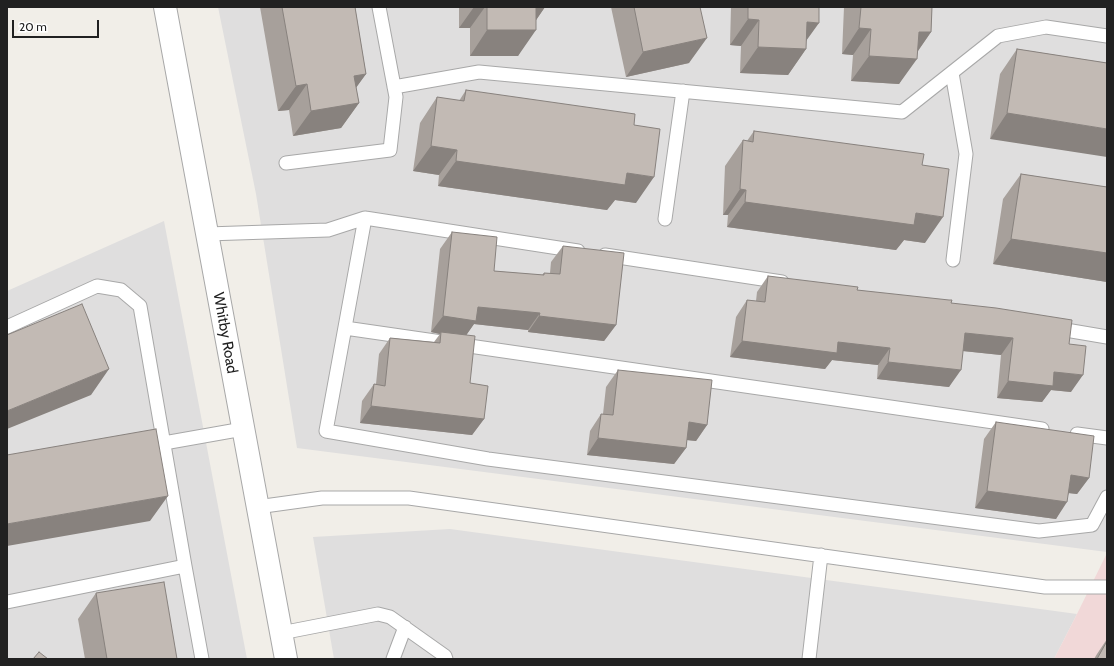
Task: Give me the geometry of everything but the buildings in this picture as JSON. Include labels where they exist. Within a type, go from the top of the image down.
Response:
[{"type":"street","name":"Whitby Road","points":[[165,7],[286,659]]},
{"type":"lane","points":[[286,163],[390,150],[396,97],[379,7]]},
{"type":"lane","points":[[394,87],[479,72],[902,112],[998,36],[1046,27],[1107,36]]},
{"type":"lane","points":[[952,73],[966,154],[954,260]]},
{"type":"lane","points":[[665,219],[683,92]]},
{"type":"lane","points":[[365,218],[326,431],[488,459],[1039,531],[1092,525],[1107,497]]},
{"type":"lane","points":[[207,234],[328,230],[365,218],[794,284]]},
{"type":"lane","points":[[7,327],[98,286],[121,290],[140,306],[202,659]]},
{"type":"lane","points":[[1044,326],[1107,337]]},
{"type":"lane","points":[[345,328],[1052,430]]},
{"type":"lane","points":[[164,443],[243,429]]},
{"type":"lane","points":[[1068,432],[1107,438]]},
{"type":"lane","points":[[257,507],[322,498],[409,498],[1045,587],[1107,587]]},
{"type":"lane","points":[[809,659],[820,556]]},
{"type":"lane","points":[[7,602],[185,566]]},
{"type":"lane","points":[[281,633],[378,614],[390,617],[445,656],[446,659]]},
{"type":"lane","points":[[393,659],[405,627]]},
{"type":"shaded area","points":[[218,7],[1107,7],[1107,552],[297,448],[256,194]]},
{"type":"shaded area","points":[[164,221],[247,659],[7,659],[7,291]]},
{"type":"shaded area","points":[[450,529],[1077,614],[1054,659],[334,659],[313,537]]},
{"type":"shaded area","points":[[1107,553],[1107,659],[1054,659],[1077,614]]}]
